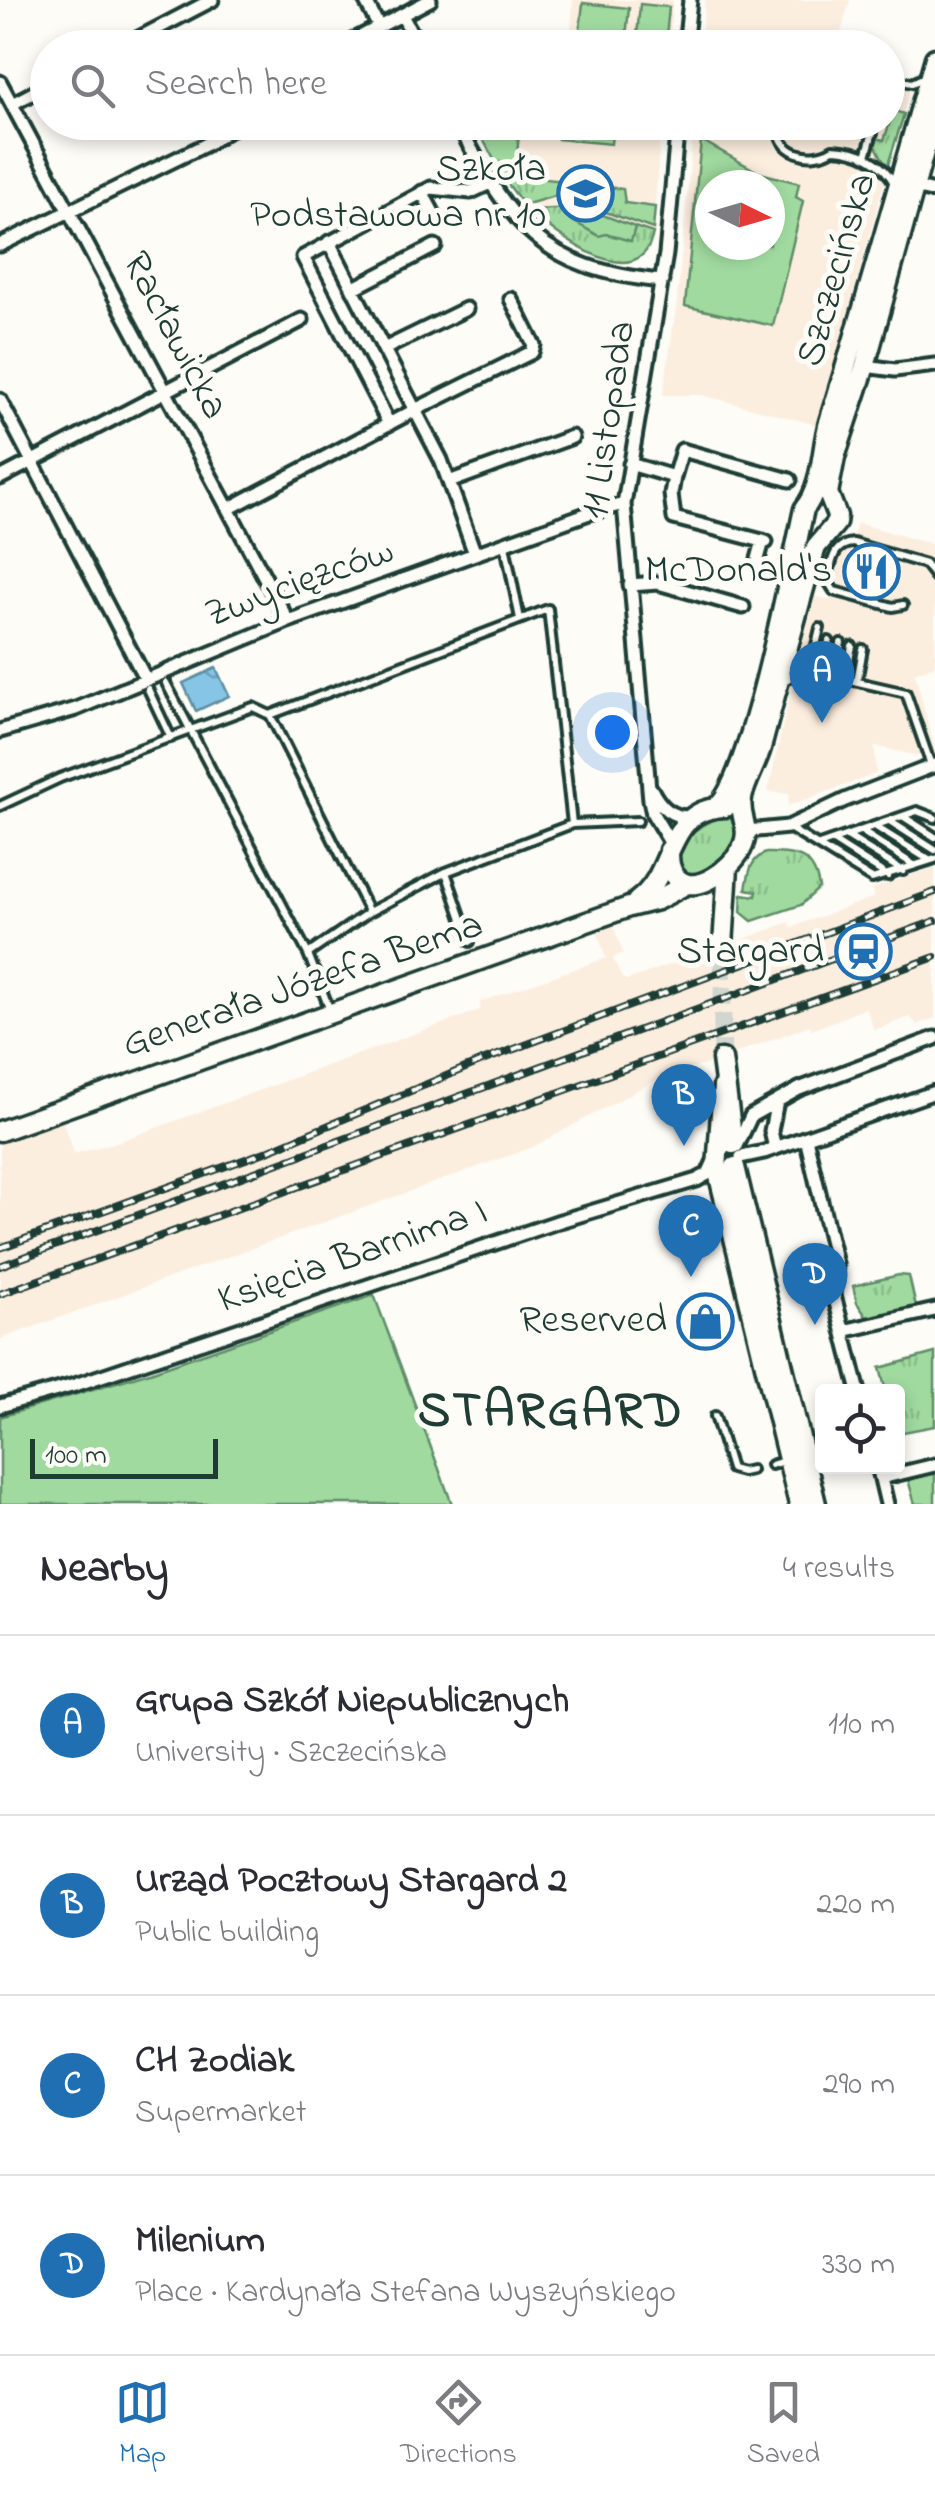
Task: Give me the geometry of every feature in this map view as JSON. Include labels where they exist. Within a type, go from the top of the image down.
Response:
[{"type":"main road","name":"Szczecińska","points":[[830,502],[835,457],[864,366],[933,66]]},
{"type":"main road","name":"Szczecińska","points":[[810,502],[827,430],[935,112]]},
{"type":"main road","points":[[722,916],[713,896],[673,872],[670,847],[694,817],[716,807],[729,793],[750,737],[804,509],[820,499],[830,502],[837,516],[831,530],[816,546],[753,774],[743,795],[743,846],[728,867],[723,946]]},
{"type":"main road","points":[[802,520],[812,532],[824,534]]},
{"type":"main road","points":[[716,807],[729,807],[745,823]]},
{"type":"main road","name":"Generała Józefa Bema","points":[[629,907],[658,883],[670,847]]},
{"type":"main road","points":[[692,884],[728,867]]},
{"type":"main road","name":"Generała Józefa Bema","points":[[0,1131],[692,884]]},
{"type":"main road","points":[[722,1059],[729,1226],[780,1462],[799,1504]]},
{"type":"main road","points":[[728,1155],[816,1504]]},
{"type":"street","points":[[154,30],[212,0]]},
{"type":"street","points":[[364,0],[379,27]]},
{"type":"street","points":[[373,30],[430,0]]},
{"type":"street","points":[[687,30],[690,0]]},
{"type":"street","points":[[402,14],[410,30]]},
{"type":"street","name":"Racławicka","points":[[0,82],[30,136]]},
{"type":"street","points":[[12,104],[30,94]]},
{"type":"street","name":"Racławicka","points":[[32,140],[288,621]]},
{"type":"street","points":[[0,245],[213,140]]},
{"type":"street","points":[[467,140],[490,183],[535,238],[573,262],[607,274],[662,281]]},
{"type":"street","name":"11 Listopada","points":[[670,847],[653,814],[649,786],[624,504],[662,281],[676,140]]},
{"type":"street","points":[[389,424],[303,256],[422,192],[437,187],[471,192],[490,183]]},
{"type":"street","points":[[906,191],[935,192]]},
{"type":"street","points":[[422,192],[436,218]]},
{"type":"street","points":[[328,242],[415,410],[475,554]]},
{"type":"street","points":[[354,288],[435,246]]},
{"type":"street","points":[[228,509],[532,352],[534,345],[512,300]]},
{"type":"street","points":[[384,349],[466,308]]},
{"type":"street","points":[[0,478],[302,320]]},
{"type":"street","points":[[864,366],[895,370],[935,365]]},
{"type":"street","points":[[0,400],[147,684]]},
{"type":"street","points":[[448,482],[572,437]]},
{"type":"street","points":[[758,559],[764,542],[674,518],[671,494],[682,450],[790,480]]},
{"type":"street","points":[[630,464],[674,478]]},
{"type":"street","name":"Zwycięzców","points":[[0,731],[147,684],[288,621],[624,504]]},
{"type":"street","points":[[630,585],[658,583],[742,607]]},
{"type":"street","points":[[745,823],[788,828],[845,800],[933,766]]},
{"type":"street","points":[[649,786],[664,809],[674,816],[694,817]]},
{"type":"street","points":[[728,1155],[751,1116],[777,1101],[838,1072],[935,1038]]},
{"type":"street","points":[[723,1086],[736,1106],[751,1116]]},
{"type":"street","points":[[728,1155],[776,1148],[935,1092]]},
{"type":"street","points":[[776,1148],[771,1131],[777,1101]]},
{"type":"street","points":[[806,1138],[836,1264],[834,1295],[857,1384]]},
{"type":"street","name":"Księcia Barnima I","points":[[0,1406],[75,1386],[560,1221],[696,1180],[728,1155]]},
{"type":"street","points":[[843,1331],[935,1310]]},
{"type":"street","points":[[905,1469],[935,1465]]},
{"type":"street","points":[[880,1474],[887,1504]]},
{"type":"lane","points":[[905,81],[912,82],[933,66]]},
{"type":"lane","points":[[782,140],[802,156],[820,157],[833,150],[866,156],[906,191]]},
{"type":"lane","points":[[866,156],[871,140]]},
{"type":"lane","points":[[504,543],[520,619]]},
{"type":"lane","points":[[903,605],[893,607],[834,592],[828,580],[840,546],[853,544],[919,562],[935,577]]},
{"type":"lane","points":[[270,715],[548,609],[572,824]]},
{"type":"lane","points":[[810,671],[820,628]]},
{"type":"lane","points":[[822,674],[829,641]]},
{"type":"lane","points":[[834,676],[840,644]]},
{"type":"lane","points":[[845,678],[852,646]]},
{"type":"lane","points":[[857,681],[864,649]]},
{"type":"lane","points":[[776,689],[792,675],[810,671],[906,693],[933,766]]},
{"type":"lane","points":[[166,683],[188,732],[308,954],[331,1014]]},
{"type":"lane","points":[[147,684],[171,738]]},
{"type":"lane","points":[[0,806],[60,778],[253,708],[270,715],[369,912]]},
{"type":"lane","points":[[817,846],[920,811],[935,818]]},
{"type":"lane","points":[[902,816],[935,837]]},
{"type":"lane","points":[[308,954],[369,912],[446,872],[572,824],[638,821]]},
{"type":"lane","points":[[890,821],[935,850]]},
{"type":"lane","points":[[875,826],[932,860]]},
{"type":"lane","points":[[788,828],[872,879],[932,860]]},
{"type":"lane","points":[[860,831],[916,866]]},
{"type":"lane","points":[[846,836],[903,870]]},
{"type":"lane","points":[[832,840],[888,876]]},
{"type":"lane","points":[[446,872],[470,942]]},
{"type":"lane","points":[[716,1416],[727,1463],[736,1472],[751,1470]]},
{"type":"shaded area","name":"Szkoła Podstawowa nr 10","points":[[573,0],[673,0],[670,30],[571,30]]},
{"type":"shaded area","points":[[705,0],[850,0],[842,30],[702,30]]},
{"type":"shaded area","points":[[905,77],[913,79],[905,108]]},
{"type":"shaded area","name":"Szkoła Podstawowa nr 10","points":[[483,140],[660,140],[653,233],[647,253],[631,263],[602,257],[571,243],[542,222],[507,183]]},
{"type":"shaded area","points":[[692,140],[896,140],[817,425],[702,395],[663,395],[677,301]]},
{"type":"shaded area","points":[[857,523],[935,545],[935,665],[915,673],[935,751],[918,756],[875,746],[876,774],[788,806],[789,794],[768,792],[790,693],[797,682],[793,682],[795,669],[815,596],[829,600],[831,597],[821,587],[832,549],[852,538]]},
{"type":"shaded area","points":[[935,867],[935,1018],[917,1025],[910,1017],[874,1030],[866,1008],[812,1030],[810,1025],[705,1065],[665,1075],[533,1147],[0,1339],[0,1142],[62,1120],[74,1154],[120,1141],[480,1010],[480,1002],[606,958],[597,931],[613,925],[623,953],[613,958],[622,978],[627,980],[738,947],[739,941],[789,922],[792,927],[874,897],[872,889]]},
{"type":"green space","points":[[583,3],[629,8],[627,30],[580,30]]},
{"type":"green space","points":[[640,4],[669,7],[667,30],[638,30]]},
{"type":"green space","points":[[483,140],[518,140],[515,176],[566,181],[565,193],[524,205]]},
{"type":"green space","points":[[569,140],[611,140],[611,144]]},
{"type":"green space","points":[[701,140],[755,170],[698,170]]},
{"type":"green space","points":[[896,140],[887,168],[874,142]]},
{"type":"green space","points":[[785,179],[799,183],[796,197],[803,201],[773,326],[685,306],[695,202],[695,260],[785,260]]},
{"type":"green space","points":[[577,183],[623,189],[625,203],[655,207],[653,229],[600,210],[589,200],[590,190],[577,188]]},
{"type":"green space","points":[[573,208],[571,220],[630,241],[635,227],[653,233],[645,252],[632,261],[596,256],[529,210]]},
{"type":"green space","points":[[573,208],[587,209],[635,227],[631,241],[606,234],[599,236],[571,220]]},
{"type":"green space","points":[[724,817],[739,826],[727,854],[705,872],[685,873],[677,858],[684,843],[701,826]]},
{"type":"green space","points":[[766,853],[802,858],[813,868],[819,888],[801,905],[752,921],[741,912],[742,894],[756,896],[757,891],[746,889],[748,877],[753,863]]},
{"type":"green space","points":[[909,1276],[916,1307],[868,1319],[857,1303],[853,1286]]},
{"type":"green space","points":[[374,1295],[452,1504],[0,1504],[0,1417],[150,1372]]},
{"type":"green space","points":[[935,1353],[935,1426],[905,1432],[905,1384],[884,1384],[880,1368]]},
{"type":"green space","points":[[935,1469],[935,1504],[915,1504],[907,1476]]},
{"type":"water","points":[[216,668],[229,696],[196,711],[183,683]]},
{"type":"tunnel","points":[[722,1059],[723,946]]},
{"type":"railway","points":[[0,1248],[265,1152],[482,1061],[935,892]]},
{"type":"railway","points":[[0,1266],[935,921]]},
{"type":"railway","points":[[0,1294],[935,957]]},
{"type":"place","name":"Szkoła Podstawowa nr 10","points":[[585,193]]},
{"type":"place","name":"McDonald's","points":[[871,571]]},
{"type":"place","name":"Grupa Szkół Niepublicznych","points":[[822,723]]},
{"type":"place","name":"Stargard","points":[[863,952]]},
{"type":"place","name":"Urząd Pocztowy Stargard 2","points":[[684,1146]]},
{"type":"place","name":"CH Zodiak","points":[[691,1277]]},
{"type":"place","name":"Reserved","points":[[706,1321]]},
{"type":"place","name":"Milenium","points":[[815,1325]]},
{"type":"district","name":"STARGARD","points":[[551,1412]]}]
